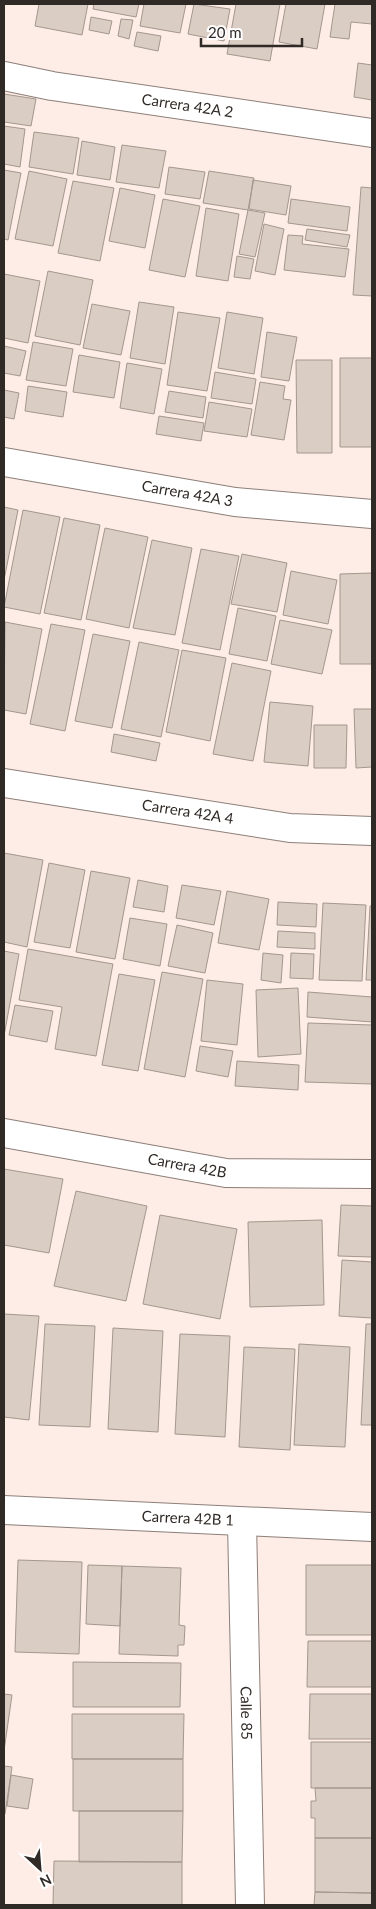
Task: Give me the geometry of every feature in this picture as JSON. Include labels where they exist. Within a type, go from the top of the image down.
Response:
[{"type":"street","name":"Carrera 42A 2","points":[[4,76],[52,86],[372,133]]},
{"type":"street","name":"Carrera 42A 3","points":[[4,462],[235,502],[372,514]]},
{"type":"street","name":"Carrera 42A 4","points":[[4,783],[290,828],[372,831]]},
{"type":"street","name":"Carrera 42B","points":[[4,1132],[226,1173],[372,1174]]},
{"type":"street","name":"Carrera 42B 1","points":[[4,1510],[372,1527]]},
{"type":"street","name":"Calle 85","points":[[242,1522],[250,1905]]},
{"type":"building","points":[[39,4],[88,4],[82,35],[35,26]]},
{"type":"building","points":[[94,4],[139,4],[136,17],[93,9]]},
{"type":"building","points":[[144,4],[186,4],[180,33],[140,26]]},
{"type":"building","points":[[194,4],[230,9],[224,41],[188,34]]},
{"type":"building","points":[[236,4],[280,4],[270,61],[227,54]]},
{"type":"building","points":[[286,4],[325,4],[317,49],[279,42]]},
{"type":"building","points":[[335,4],[372,4],[372,24],[351,22],[349,39],[330,37]]},
{"type":"building","points":[[91,17],[112,21],[109,34],[89,30]]},
{"type":"building","points":[[121,19],[133,20],[129,39],[118,36]]},
{"type":"building","points":[[137,32],[161,36],[158,51],[134,46]]},
{"type":"building","points":[[358,63],[372,65],[372,100],[354,97]]},
{"type":"building","points":[[4,94],[36,99],[31,126],[4,122]]},
{"type":"building","points":[[4,126],[25,129],[20,167],[4,164]]},
{"type":"building","points":[[34,132],[79,138],[73,174],[29,167]]},
{"type":"building","points":[[82,141],[115,147],[110,180],[77,175]]},
{"type":"building","points":[[122,145],[166,151],[159,188],[116,182]]},
{"type":"building","points":[[169,167],[205,172],[200,199],[165,194]]},
{"type":"building","points":[[4,170],[21,173],[8,240],[4,239]]},
{"type":"building","points":[[29,171],[67,179],[53,246],[15,239]]},
{"type":"building","points":[[209,171],[254,178],[248,210],[203,203]]},
{"type":"building","points":[[253,180],[291,186],[286,215],[249,209]]},
{"type":"building","points":[[73,181],[114,188],[100,261],[58,253]]},
{"type":"building","points":[[361,187],[372,188],[372,296],[353,295]]},
{"type":"building","points":[[120,188],[155,195],[145,248],[109,241]]},
{"type":"building","points":[[163,199],[200,206],[185,277],[149,270]]},
{"type":"building","points":[[291,199],[350,207],[347,231],[288,223]]},
{"type":"building","points":[[206,208],[239,214],[228,281],[196,276]]},
{"type":"building","points":[[248,210],[265,213],[255,257],[239,254]]},
{"type":"building","points":[[264,224],[284,229],[275,275],[255,271]]},
{"type":"building","points":[[307,229],[350,235],[347,247],[305,240]]},
{"type":"building","points":[[288,235],[303,236],[302,244],[349,249],[345,277],[284,270]]},
{"type":"building","points":[[237,256],[254,259],[250,279],[234,277]]},
{"type":"building","points":[[48,271],[93,280],[80,345],[35,336]]},
{"type":"building","points":[[4,274],[40,281],[28,343],[4,338]]},
{"type":"building","points":[[139,302],[174,307],[165,364],[130,358]]},
{"type":"building","points":[[92,304],[130,311],[121,355],[83,348]]},
{"type":"building","points":[[178,312],[220,318],[207,391],[167,385]]},
{"type":"building","points":[[227,312],[263,318],[254,374],[218,368]]},
{"type":"building","points":[[267,332],[297,337],[289,381],[261,377]]},
{"type":"building","points":[[33,342],[73,349],[66,386],[26,380]]},
{"type":"building","points":[[4,346],[26,351],[20,376],[4,373]]},
{"type":"building","points":[[79,355],[120,362],[114,398],[73,392]]},
{"type":"building","points":[[340,358],[372,358],[372,447],[340,447]]},
{"type":"building","points":[[296,360],[332,360],[332,453],[297,453]]},
{"type":"building","points":[[127,363],[162,369],[154,414],[120,408]]},
{"type":"building","points":[[215,372],[256,379],[252,404],[211,398]]},
{"type":"building","points":[[260,382],[285,386],[283,399],[291,400],[284,440],[251,435]]},
{"type":"building","points":[[28,386],[67,392],[63,417],[25,411]]},
{"type":"building","points":[[4,390],[19,393],[14,419],[4,417]]},
{"type":"building","points":[[169,391],[206,397],[203,418],[165,412]]},
{"type":"building","points":[[209,402],[252,409],[247,437],[204,431]]},
{"type":"building","points":[[159,416],[204,423],[201,441],[156,434]]},
{"type":"building","points":[[4,507],[18,510],[4,580]]},
{"type":"building","points":[[23,510],[60,517],[40,614],[4,607]]},
{"type":"building","points":[[64,518],[100,525],[81,620],[44,613]]},
{"type":"building","points":[[105,528],[148,537],[129,628],[86,619]]},
{"type":"building","points":[[152,540],[192,548],[175,635],[133,628]]},
{"type":"building","points":[[201,549],[239,556],[220,650],[182,643]]},
{"type":"building","points":[[242,554],[287,563],[277,612],[231,604]]},
{"type":"building","points":[[291,571],[337,580],[328,624],[283,615]]},
{"type":"building","points":[[372,573],[372,664],[340,664],[340,574]]},
{"type":"building","points":[[238,608],[276,616],[267,661],[229,654]]},
{"type":"building","points":[[280,620],[332,630],[322,674],[271,664]]},
{"type":"building","points":[[5,622],[42,629],[26,714],[4,710]]},
{"type":"building","points":[[51,624],[85,630],[65,731],[30,724]]},
{"type":"building","points":[[93,634],[130,641],[112,728],[75,721]]},
{"type":"building","points":[[139,642],[179,650],[161,737],[121,729]]},
{"type":"building","points":[[182,650],[226,658],[210,741],[166,732]]},
{"type":"building","points":[[232,663],[271,671],[253,761],[213,754]]},
{"type":"building","points":[[270,702],[313,706],[308,766],[264,762]]},
{"type":"building","points":[[354,709],[372,709],[372,767],[356,768]]},
{"type":"building","points":[[314,725],[347,725],[346,768],[314,768]]},
{"type":"building","points":[[114,734],[160,743],[156,761],[111,752]]},
{"type":"building","points":[[4,853],[43,860],[27,947],[4,942]]},
{"type":"building","points":[[49,863],[85,870],[70,948],[34,942]]},
{"type":"building","points":[[91,871],[130,878],[115,959],[76,952]]},
{"type":"building","points":[[138,880],[168,886],[164,912],[133,907]]},
{"type":"building","points":[[182,885],[221,891],[214,925],[176,918]]},
{"type":"building","points":[[227,891],[269,899],[259,950],[218,943]]},
{"type":"building","points":[[278,902],[317,904],[316,927],[277,925]]},
{"type":"building","points":[[323,903],[366,905],[362,981],[319,980]]},
{"type":"building","points":[[370,906],[372,906],[372,980],[366,980]]},
{"type":"building","points":[[130,918],[167,924],[160,966],[123,959]]},
{"type":"building","points":[[177,925],[213,933],[205,973],[168,966]]},
{"type":"building","points":[[278,931],[315,933],[315,949],[277,947]]},
{"type":"building","points":[[28,949],[113,964],[96,1056],[55,1049],[62,1007],[19,1000]]},
{"type":"building","points":[[4,951],[19,954],[4,1036]]},
{"type":"building","points":[[263,953],[283,955],[281,983],[261,980]]},
{"type":"building","points":[[291,953],[314,954],[313,979],[290,978]]},
{"type":"building","points":[[162,972],[203,979],[185,1077],[144,1069]]},
{"type":"building","points":[[119,974],[155,980],[138,1071],[102,1065]]},
{"type":"building","points":[[207,980],[243,984],[237,1045],[201,1041]]},
{"type":"building","points":[[298,988],[301,1054],[258,1057],[256,990]]},
{"type":"building","points":[[308,992],[372,997],[372,1022],[307,1017]]},
{"type":"building","points":[[15,1005],[53,1011],[47,1042],[9,1035]]},
{"type":"building","points":[[308,1023],[372,1025],[372,1084],[305,1082]]},
{"type":"building","points":[[200,1046],[233,1051],[228,1077],[196,1071]]},
{"type":"building","points":[[237,1061],[299,1065],[298,1090],[235,1086]]},
{"type":"building","points":[[4,1169],[63,1179],[49,1253],[4,1245]]},
{"type":"building","points":[[76,1191],[147,1206],[126,1301],[54,1286]]},
{"type":"building","points":[[341,1205],[372,1206],[372,1257],[338,1256]]},
{"type":"building","points":[[160,1215],[237,1229],[220,1319],[143,1304]]},
{"type":"building","points":[[322,1220],[324,1305],[250,1307],[248,1222]]},
{"type":"building","points":[[342,1260],[372,1262],[372,1318],[339,1316]]},
{"type":"building","points":[[4,1314],[39,1316],[29,1420],[4,1417]]},
{"type":"building","points":[[45,1324],[95,1326],[90,1427],[39,1425]]},
{"type":"building","points":[[366,1324],[372,1324],[372,1425],[361,1425]]},
{"type":"building","points":[[113,1328],[163,1331],[158,1432],[108,1429]]},
{"type":"building","points":[[180,1334],[230,1336],[225,1437],[175,1434]]},
{"type":"building","points":[[299,1344],[350,1347],[345,1447],[294,1445]]},
{"type":"building","points":[[244,1347],[295,1349],[290,1450],[239,1447]]},
{"type":"building","points":[[18,1560],[82,1562],[79,1654],[15,1652]]},
{"type":"building","points":[[88,1565],[122,1566],[120,1626],[86,1624]]},
{"type":"building","points":[[306,1565],[372,1565],[372,1635],[306,1635]]},
{"type":"building","points":[[122,1566],[181,1568],[179,1625],[185,1626],[184,1645],[178,1645],[178,1656],[119,1654]]},
{"type":"building","points":[[308,1641],[372,1641],[372,1687],[307,1687]]},
{"type":"building","points":[[73,1662],[181,1663],[180,1707],[73,1707]]},
{"type":"building","points":[[4,1694],[12,1695],[4,1751]]},
{"type":"building","points":[[310,1694],[372,1694],[372,1739],[309,1739]]},
{"type":"building","points":[[72,1714],[184,1714],[183,1759],[72,1759]]},
{"type":"building","points":[[311,1742],[372,1742],[372,1788],[311,1788]]},
{"type":"building","points":[[73,1759],[183,1759],[183,1811],[73,1811]]},
{"type":"building","points":[[4,1766],[12,1767],[5,1814],[4,1813]]},
{"type":"building","points":[[11,1775],[33,1779],[28,1809],[7,1806]]},
{"type":"building","points":[[315,1788],[372,1788],[372,1838],[315,1838],[315,1818],[311,1818],[311,1801],[316,1801]]},
{"type":"building","points":[[79,1811],[183,1811],[182,1862],[79,1862]]},
{"type":"building","points":[[315,1838],[372,1838],[372,1893],[315,1892]]},
{"type":"building","points":[[54,1861],[182,1862],[182,1905],[53,1905]]},
{"type":"building","points":[[315,1892],[372,1893],[372,1905],[314,1905]]}]
